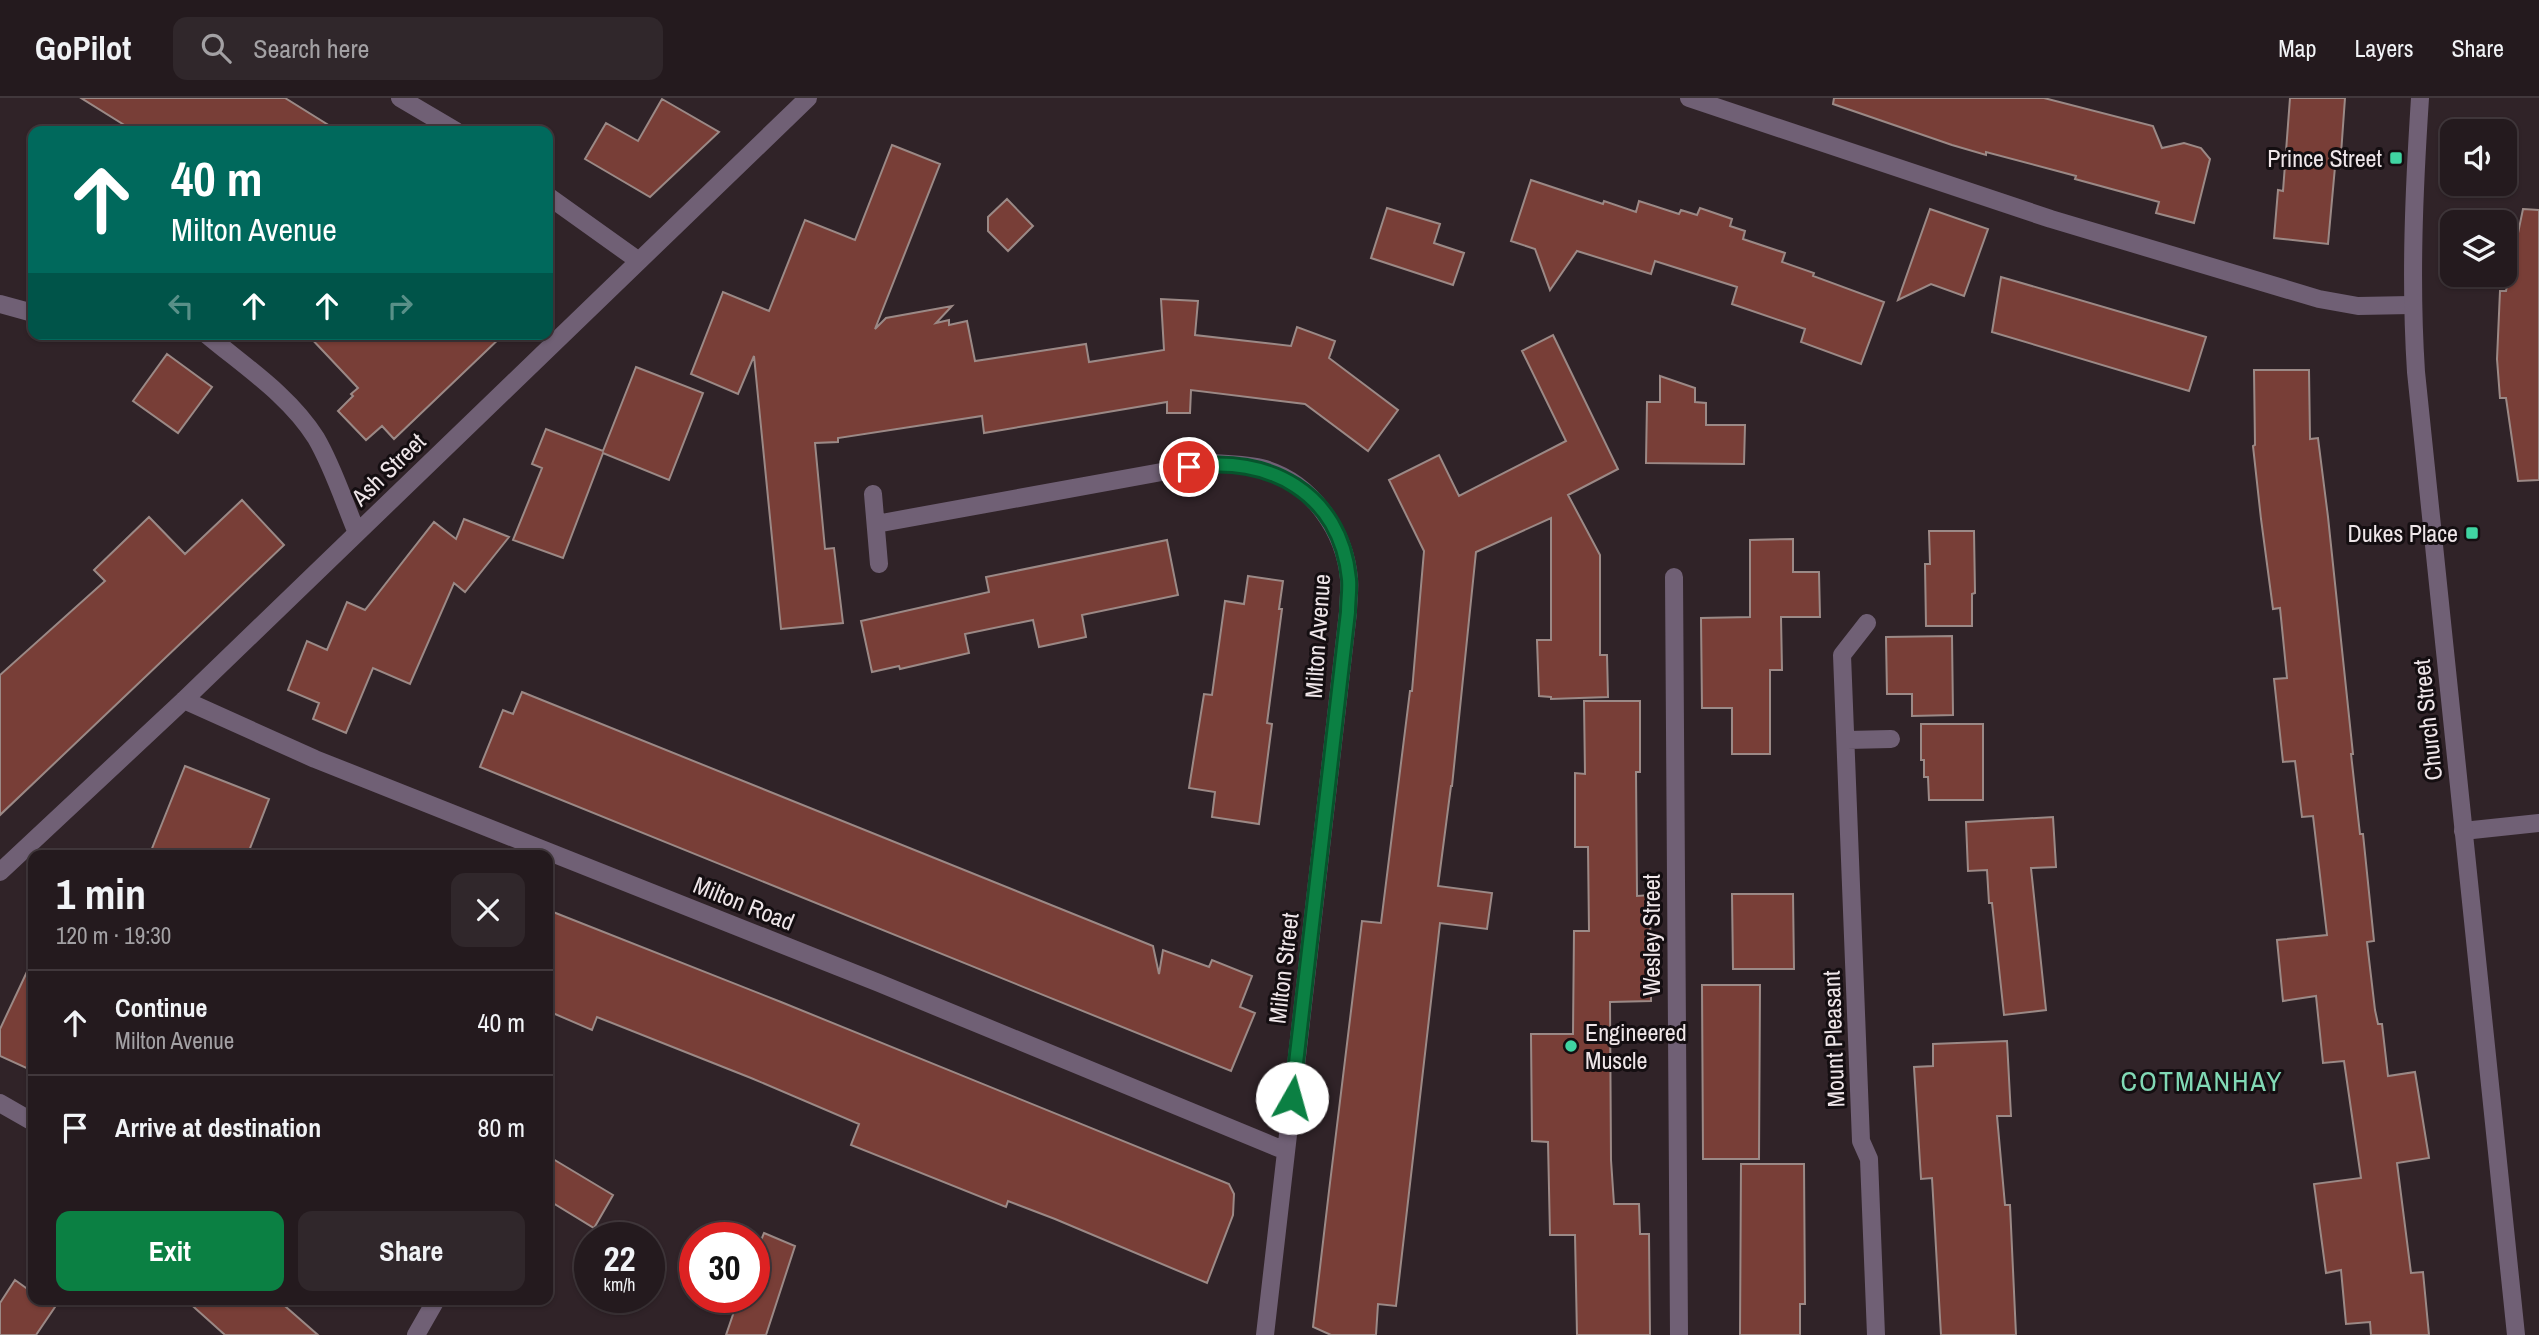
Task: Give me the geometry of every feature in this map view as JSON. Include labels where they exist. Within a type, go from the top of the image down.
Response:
[{"type":"street","points":[[400,98],[448,126]]},
{"type":"street","name":"Ash Street","points":[[0,872],[184,700],[808,98]]},
{"type":"street","points":[[1689,98],[2051,219],[2319,299],[2358,306],[2411,305]]},
{"type":"street","name":"Church Street","points":[[2420,98],[2413,204],[2411,305],[2416,372],[2516,1335]]},
{"type":"street","points":[[553,199],[639,261]]},
{"type":"street","points":[[0,304],[28,312]]},
{"type":"street","points":[[213,340],[285,399],[317,439],[357,533]]},
{"type":"street","name":"Milton Avenue","points":[[876,524],[1211,463],[1265,470],[1285,478],[1322,510],[1335,529],[1349,579],[1348,612],[1320,858]]},
{"type":"street","points":[[873,494],[879,564]]},
{"type":"street","name":"Wesley Street","points":[[1674,577],[1679,1335]]},
{"type":"street","name":"Mount Pleasant","points":[[1867,623],[1842,655],[1861,1141],[1869,1159],[1876,1335]]},
{"type":"street","name":"Milton Road","points":[[184,700],[315,758],[546,850]]},
{"type":"street","points":[[1847,740],[1891,739]]},
{"type":"street","points":[[2463,831],[2539,823]]},
{"type":"street","name":"Milton Road","points":[[553,853],[879,983],[1286,1151]]},
{"type":"street","name":"Milton Street","points":[[1265,1335],[1320,858]]},
{"type":"street","points":[[0,1103],[28,1119]]},
{"type":"street","points":[[416,1335],[433,1305]]},
{"type":"building","points":[[81,98],[285,98],[330,126],[126,126]]},
{"type":"building","points":[[1834,98],[2044,98],[2153,126],[2162,148],[2184,143],[2201,148],[2210,159],[2194,223],[2156,213],[2159,202],[2075,179],[2076,176],[1952,145],[1833,104]]},
{"type":"building","points":[[2290,98],[2345,98],[2340,168],[2335,167],[2328,244],[2274,238],[2278,190],[2283,191]]},
{"type":"building","points":[[662,99],[719,132],[650,197],[585,159],[606,123],[638,141]]},
{"type":"building","points":[[892,145],[940,164],[875,329],[886,318],[952,306],[936,323],[949,320],[949,325],[967,321],[975,361],[1086,344],[1089,362],[1164,350],[1161,299],[1198,301],[1195,335],[1291,346],[1297,327],[1335,341],[1329,358],[1398,410],[1368,451],[1305,404],[1191,390],[1190,413],[1167,413],[1167,402],[984,433],[982,416],[838,438],[838,442],[815,443],[825,549],[834,548],[843,623],[781,629],[754,356],[738,394],[691,374],[723,292],[769,311],[805,220],[855,240]]},
{"type":"building","points":[[1531,180],[1636,212],[1639,201],[1679,214],[1681,210],[1697,215],[1700,208],[1732,219],[1730,226],[1745,231],[1743,239],[1785,253],[1782,262],[1884,302],[1861,364],[1801,342],[1805,329],[1732,304],[1737,287],[1655,261],[1651,274],[1577,251],[1550,290],[1535,249],[1511,241]]},
{"type":"building","points":[[1007,199],[1033,226],[1008,251],[988,231],[988,217]]},
{"type":"building","points":[[1387,208],[1440,224],[1434,243],[1464,253],[1453,285],[1371,258]]},
{"type":"building","points":[[1930,209],[1988,229],[1964,296],[1931,284],[1898,300]]},
{"type":"building","points":[[2523,209],[2539,210],[2539,480],[2518,481],[2506,398],[2500,398],[2497,359],[2500,291],[2506,291],[2507,287],[2517,287],[2517,238]]},
{"type":"building","points":[[2001,277],[2206,337],[2189,391],[1992,332]]},
{"type":"building","points":[[1553,335],[1618,469],[1568,495],[1600,555],[1600,655],[1607,655],[1608,697],[1551,699],[1539,696],[1537,640],[1551,640],[1551,518],[1476,552],[1452,786],[1438,886],[1492,893],[1487,929],[1440,923],[1396,1306],[1378,1304],[1376,1335],[1331,1335],[1313,1327],[1329,1191],[1362,921],[1381,923],[1412,691],[1424,551],[1389,480],[1439,455],[1459,496],[1566,441],[1522,351]]},
{"type":"building","points":[[313,340],[498,340],[394,439],[382,426],[366,440],[338,411],[358,388]]},
{"type":"building","points":[[167,354],[212,387],[178,433],[133,401]]},
{"type":"building","points":[[636,367],[703,393],[669,480],[603,453],[563,558],[513,540],[542,468],[532,464],[546,429],[603,451]]},
{"type":"building","points":[[2254,370],[2309,370],[2310,439],[2318,438],[2360,834],[2363,834],[2374,941],[2367,942],[2375,1010],[2378,1024],[2382,1024],[2388,1076],[2415,1072],[2429,1158],[2397,1163],[2411,1273],[2423,1272],[2429,1335],[2371,1335],[2370,1322],[2346,1324],[2341,1270],[2326,1273],[2314,1184],[2361,1178],[2344,1061],[2323,1063],[2316,996],[2283,1001],[2277,940],[2327,935],[2313,816],[2302,817],[2295,761],[2283,762],[2274,679],[2287,678],[2280,608],[2273,609],[2253,446]]},
{"type":"building","points":[[1660,376],[1695,388],[1695,402],[1706,403],[1706,425],[1745,425],[1744,464],[1646,463],[1647,402],[1660,402]]},
{"type":"building","points":[[242,500],[284,545],[0,815],[0,675],[105,581],[94,570],[149,517],[185,554]]},
{"type":"building","points":[[464,519],[509,537],[465,592],[454,583],[410,684],[373,668],[346,733],[313,719],[319,703],[288,690],[307,641],[327,650],[347,602],[365,610],[434,522],[456,539]]},
{"type":"building","points":[[1929,531],[1974,531],[1975,593],[1972,594],[1972,626],[1926,626],[1925,564],[1930,564]]},
{"type":"building","points":[[1793,539],[1793,572],[1819,572],[1820,617],[1781,617],[1782,670],[1770,670],[1770,754],[1732,754],[1732,708],[1702,708],[1701,618],[1750,617],[1750,540]]},
{"type":"building","points":[[1167,540],[1178,595],[1082,615],[1086,637],[1039,647],[1033,620],[965,634],[969,653],[900,669],[899,666],[872,672],[861,621],[989,592],[986,577]]},
{"type":"building","points":[[1248,576],[1283,581],[1279,609],[1282,609],[1267,723],[1272,724],[1259,824],[1212,817],[1215,792],[1189,788],[1204,694],[1212,695],[1225,601],[1244,604]]},
{"type":"building","points":[[1952,636],[1953,715],[1912,716],[1912,694],[1887,694],[1886,637]]},
{"type":"building","points":[[522,692],[1153,946],[1159,974],[1163,950],[1209,967],[1212,960],[1252,976],[1240,1007],[1255,1013],[1231,1071],[480,767],[503,710],[513,714]]},
{"type":"building","points":[[1584,701],[1640,701],[1640,772],[1636,772],[1637,896],[1650,895],[1651,1001],[1610,1002],[1611,1160],[1614,1204],[1639,1204],[1640,1234],[1649,1234],[1650,1335],[1577,1335],[1575,1235],[1550,1235],[1548,1142],[1532,1141],[1531,1034],[1573,1034],[1574,931],[1589,931],[1588,847],[1575,847],[1575,773],[1585,774]]},
{"type":"building","points":[[1921,724],[1983,724],[1983,800],[1929,800],[1928,777],[1924,777],[1924,760],[1921,760]]},
{"type":"building","points":[[185,766],[269,799],[249,850],[151,850]]},
{"type":"building","points":[[2053,817],[2056,867],[2031,868],[2046,1010],[2004,1015],[1987,870],[1968,871],[1966,822]]},
{"type":"building","points":[[1732,894],[1793,894],[1794,969],[1733,969]]},
{"type":"building","points":[[553,912],[1229,1184],[1234,1194],[1233,1215],[1207,1283],[1055,1219],[1008,1201],[1006,1207],[851,1145],[859,1124],[751,1078],[597,1017],[592,1030],[553,1013]]},
{"type":"building","points":[[28,970],[28,1069],[0,1056],[0,1029]]},
{"type":"building","points":[[1702,985],[1760,985],[1759,1159],[1703,1159]]},
{"type":"building","points":[[2007,1041],[2011,1116],[1997,1116],[2005,1205],[2010,1205],[2016,1335],[1941,1335],[1932,1178],[1921,1179],[1914,1067],[1933,1066],[1933,1044]]},
{"type":"building","points":[[553,1159],[613,1195],[597,1222],[584,1222],[553,1203]]},
{"type":"building","points":[[1741,1164],[1804,1164],[1805,1304],[1800,1304],[1800,1335],[1740,1335]]},
{"type":"building","points":[[770,1236],[795,1246],[766,1335],[726,1335],[734,1313],[770,1313]]},
{"type":"building","points":[[15,1280],[28,1289],[28,1305],[55,1307],[36,1335],[0,1335],[0,1303]]},
{"type":"building","points":[[192,1305],[284,1305],[318,1335],[225,1335]]},
{"type":"place","name":"Prince Street","points":[[2396,158]]},
{"type":"place","name":"Dukes Place","points":[[2472,533]]},
{"type":"place","name":"Engineered Muscle","points":[[1571,1046]]},
{"type":"district","name":"COTMANHAY","points":[[2202,1081]]},
{"type":"route","points":[[1189,467],[1211,463],[1236,464],[1265,470],[1285,478],[1322,510],[1335,529],[1349,579],[1348,612],[1292,1098]]}]
